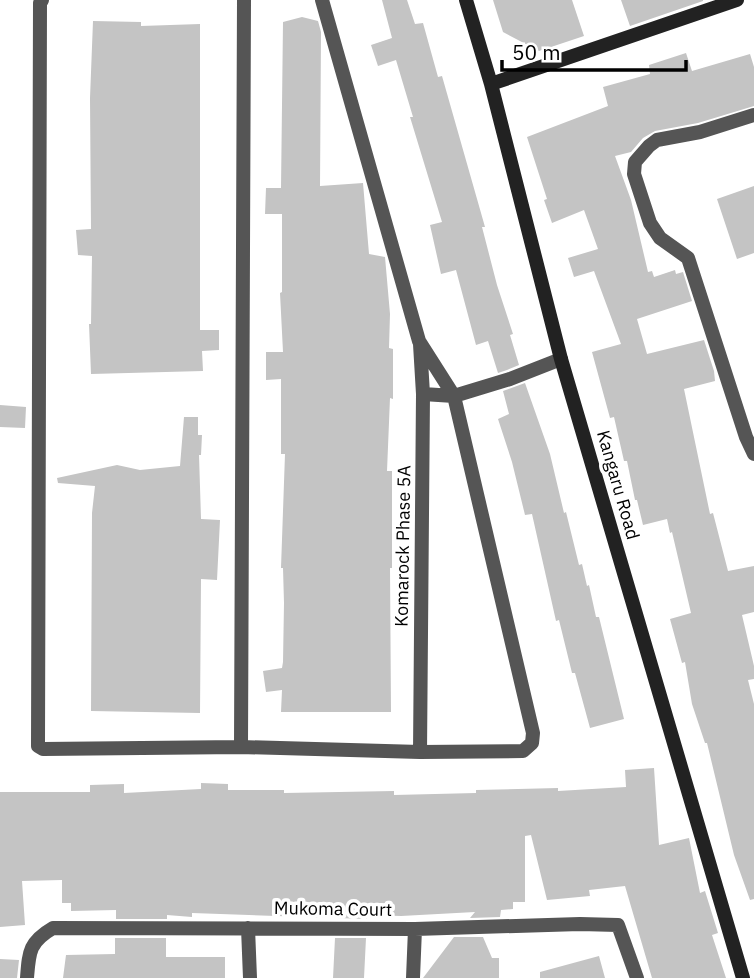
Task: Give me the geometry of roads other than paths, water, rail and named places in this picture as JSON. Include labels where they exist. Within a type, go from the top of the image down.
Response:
[{"type":"street","points":[[42,0],[38,746],[43,749],[241,747],[420,752],[523,751],[530,746],[534,736],[454,397],[419,341],[322,0]]},
{"type":"street","points":[[241,747],[244,0]]},
{"type":"street","name":"Kangaru Road","points":[[466,0],[491,84],[561,359],[743,978]]},
{"type":"street","points":[[491,84],[737,0]]},
{"type":"street","points":[[754,115],[700,132],[657,141],[635,162],[634,174],[650,223],[660,238],[688,258],[746,438],[754,454]]},
{"type":"street","name":"Komarock Phase 5A","points":[[419,341],[424,394],[420,752]]},
{"type":"street","points":[[424,394],[454,397],[561,359]]},
{"type":"street","name":"Mukoma Court","points":[[27,978],[30,949],[40,936],[53,928],[415,929],[580,924],[618,925],[637,978]]},
{"type":"street","points":[[248,928],[250,978]]},
{"type":"street","points":[[413,978],[415,929]]}]
